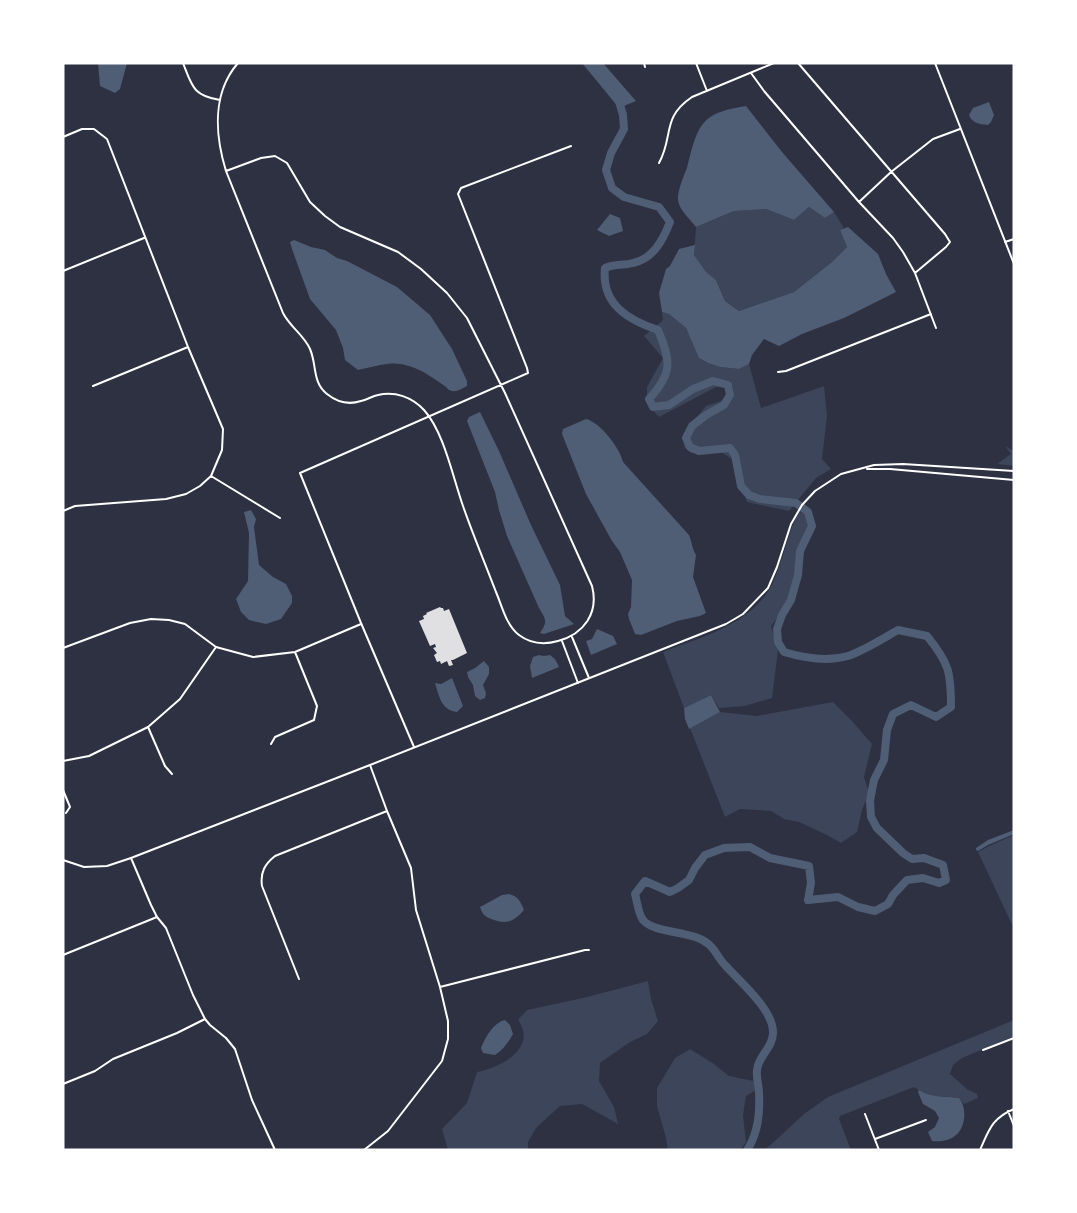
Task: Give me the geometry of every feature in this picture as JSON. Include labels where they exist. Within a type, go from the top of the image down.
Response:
[{"type":"street","points":[[183,63],[197,92],[203,96],[220,100]]},
{"type":"street","points":[[226,171],[261,158],[275,156],[286,164],[310,202],[325,216],[340,227],[398,252],[447,293],[467,318],[501,385],[592,586],[594,604],[590,617],[572,636],[546,644],[532,642],[517,634],[509,623],[462,505],[449,460],[424,410],[408,397],[393,393],[352,403],[340,402],[320,388],[311,350],[304,338],[286,320],[226,171],[221,156],[217,120],[220,100],[229,75],[238,63]]},
{"type":"street","points":[[696,63],[707,91]]},
{"type":"street","points":[[659,163],[664,153],[672,118],[684,103],[692,97],[774,63]]},
{"type":"street","points":[[798,63],[950,242],[915,273]]},
{"type":"street","points":[[935,63],[1014,264]]},
{"type":"street","points":[[751,73],[859,202],[893,238],[915,273],[936,328]]},
{"type":"street","points":[[63,137],[82,129],[94,129],[107,139],[188,347],[223,429],[222,450],[212,476],[186,494],[166,499],[75,506],[63,511]]},
{"type":"street","points":[[859,202],[891,172],[933,139],[960,129]]},
{"type":"street","points":[[415,747],[300,473],[528,373],[458,194],[461,188],[571,146]]},
{"type":"street","points":[[63,271],[145,237]]},
{"type":"street","points":[[1005,242],[1014,239]]},
{"type":"street","points":[[778,372],[786,371],[931,314]]},
{"type":"street","points":[[93,387],[188,347]]},
{"type":"street","points":[[63,860],[84,867],[107,866],[131,858],[726,624],[743,614],[768,588],[795,514],[808,497],[841,474],[874,465],[903,464],[1014,471]]},
{"type":"street","points":[[864,468],[1014,480]]},
{"type":"street","points":[[212,476],[280,518]]},
{"type":"street","points":[[63,648],[130,623],[152,619],[185,624],[216,647],[253,657],[295,652],[362,623]]},
{"type":"street","points":[[572,636],[589,678]]},
{"type":"street","points":[[562,640],[578,683]]},
{"type":"street","points":[[63,761],[89,756],[148,727],[180,699],[216,647]]},
{"type":"street","points":[[271,744],[275,737],[314,720],[317,706],[295,652]]},
{"type":"street","points":[[148,727],[165,766],[172,774]]},
{"type":"street","points":[[364,1150],[388,1131],[442,1061],[448,1039],[448,1021],[440,987],[416,910],[411,868],[370,765]]},
{"type":"street","points":[[63,790],[70,807],[66,813]]},
{"type":"street","points":[[299,980],[262,886],[263,869],[267,862],[275,856],[387,811]]},
{"type":"street","points":[[131,858],[157,917],[166,928],[205,1019],[235,1049],[252,1100],[275,1150]]},
{"type":"street","points":[[63,955],[157,917]]},
{"type":"street","points":[[440,987],[589,950]]},
{"type":"street","points":[[63,1084],[94,1071],[113,1059],[205,1019]]},
{"type":"street","points":[[983,1050],[1014,1038]]},
{"type":"street","points":[[980,1150],[994,1121],[1014,1108]]},
{"type":"street","points":[[1008,1111],[1014,1126]]},
{"type":"street","points":[[865,1114],[879,1150]]},
{"type":"street","points":[[875,1139],[926,1119]]},
{"type":"shaded area","points":[[98,63],[127,63],[120,89],[115,93],[100,86]]},
{"type":"shaded area","points":[[582,63],[603,63],[636,101],[619,108]]},
{"type":"shaded area","points":[[989,102],[994,115],[991,122],[988,125],[972,120],[969,115],[973,108]]},
{"type":"shaded area","points":[[746,106],[834,212],[825,218],[809,207],[794,220],[766,209],[734,211],[696,227],[685,214],[679,204],[679,193],[698,132],[703,124],[718,113]]},
{"type":"shaded area","points":[[809,207],[825,218],[834,212],[844,228],[840,230],[847,247],[794,292],[739,311],[725,301],[716,280],[706,273],[694,255],[696,227],[734,211],[766,209],[794,220]]},
{"type":"shaded area","points":[[610,214],[620,218],[623,231],[609,236],[597,230]]},
{"type":"shaded area","points":[[848,227],[878,254],[896,292],[844,318],[802,334],[779,346],[764,339],[752,355],[749,364],[739,369],[720,367],[699,358],[686,328],[669,314],[662,312],[659,293],[666,269],[679,249],[695,245],[694,255],[706,272],[716,280],[725,301],[739,311],[794,292],[847,247],[840,230]]},
{"type":"shaded area","points":[[294,240],[325,250],[397,287],[430,315],[452,349],[467,381],[467,386],[451,391],[440,382],[411,367],[387,364],[358,370],[345,360],[336,330],[310,299],[290,242]]},
{"type":"shaded area","points":[[662,312],[669,314],[686,328],[700,359],[720,367],[739,369],[749,364],[761,408],[824,386],[827,416],[822,459],[831,469],[816,478],[789,511],[747,502],[732,459],[721,452],[691,453],[684,447],[683,434],[706,406],[733,397],[733,386],[716,387],[659,417],[647,404],[647,387],[663,358],[644,336],[663,320]]},
{"type":"shaded area","points":[[480,412],[560,585],[565,616],[574,624],[544,634],[540,633],[545,618],[507,536],[495,492],[467,421],[469,417]]},
{"type":"shaded area","points":[[586,419],[609,436],[623,462],[689,535],[696,555],[693,577],[706,613],[641,635],[635,634],[628,614],[631,607],[632,580],[620,552],[586,494],[562,434],[563,429]]},
{"type":"shaded area","points":[[1005,446],[1014,451],[1014,466],[997,464],[1011,454]]},
{"type":"shaded area","points":[[251,510],[256,519],[254,527],[259,565],[286,584],[292,596],[292,603],[281,619],[266,624],[249,620],[241,612],[236,599],[248,581],[249,533],[244,512]]},
{"type":"shaded area","points":[[799,512],[811,516],[800,573],[784,609],[771,626],[778,650],[772,698],[745,706],[719,708],[711,695],[684,708],[663,652],[722,629],[748,613],[759,602],[773,582]]},
{"type":"shaded area","points":[[597,629],[613,636],[617,644],[591,655],[586,641],[592,639]]},
{"type":"shaded area","points":[[550,655],[559,667],[532,678],[530,666],[533,657]]},
{"type":"shaded area","points":[[484,661],[489,667],[489,674],[483,685],[485,698],[480,700],[475,696],[467,672]]},
{"type":"shaded area","points":[[452,678],[463,706],[457,712],[444,705],[435,683],[441,684]]},
{"type":"shaded area","points":[[711,695],[720,712],[689,729],[684,708]]},
{"type":"shaded area","points":[[833,702],[872,744],[864,777],[869,793],[857,832],[841,843],[799,822],[784,819],[771,811],[740,809],[725,817],[690,728],[720,712],[757,716]]},
{"type":"shaded area","points":[[1014,830],[1014,834],[976,850],[988,840]]},
{"type":"shaded area","points":[[1014,835],[1014,929],[978,852]]},
{"type":"shaded area","points":[[509,894],[519,900],[524,910],[511,921],[491,919],[484,914],[480,907],[502,895]]},
{"type":"shaded area","points":[[648,981],[658,1021],[647,1034],[630,1042],[600,1063],[599,1081],[614,1107],[618,1124],[582,1104],[560,1106],[536,1128],[528,1142],[528,1150],[448,1150],[442,1129],[467,1103],[477,1072],[505,1061],[520,1048],[523,1030],[518,1020],[527,1010]]},
{"type":"shaded area","points":[[505,1020],[510,1025],[513,1034],[503,1049],[495,1055],[483,1053],[481,1048],[493,1027]]},
{"type":"shaded area","points":[[1014,1020],[1014,1036],[962,1058],[953,1065],[950,1074],[967,1089],[977,1094],[978,1098],[964,1104],[959,1098],[930,1095],[914,1087],[840,1116],[839,1119],[851,1150],[765,1150],[804,1114],[828,1097]]},
{"type":"shaded area","points":[[690,1049],[729,1076],[754,1081],[761,1087],[746,1096],[743,1115],[746,1142],[740,1150],[668,1150],[657,1106],[657,1088],[675,1058]]},
{"type":"shaded area","points":[[919,1090],[933,1096],[959,1098],[962,1102],[964,1117],[962,1127],[954,1137],[944,1141],[932,1141],[928,1132],[935,1127],[939,1118],[935,1111],[923,1104]]},
{"type":"building","points":[[440,607],[444,611],[449,609],[467,653],[451,660],[453,665],[449,666],[447,661],[441,664],[440,661],[437,662],[434,655],[437,653],[433,648],[436,647],[435,644],[430,646],[419,621],[424,619],[423,616],[426,613]]},
{"type":"waterway","points":[[618,98],[624,129],[611,153],[606,170],[612,188],[624,197],[659,207],[670,222],[652,253],[640,261],[605,268],[607,291],[612,301],[636,321],[658,330],[662,341],[667,359],[666,374],[649,399],[653,407],[669,405],[693,389],[713,381],[728,385],[730,395],[724,405],[692,426],[686,438],[690,447],[699,451],[730,448],[735,455],[741,486],[749,495],[760,499],[796,503],[808,512],[812,526],[800,551],[798,575],[791,600],[777,629],[778,642],[784,652],[832,659],[854,654],[898,630],[927,636],[944,661],[949,676],[951,707],[936,717],[911,705],[893,714],[887,730],[884,760],[874,780],[870,801],[871,817],[877,828],[912,859],[924,858],[943,865],[946,880],[939,883],[923,878],[907,880],[888,904],[875,911],[858,907],[838,897],[808,900],[811,883],[809,866],[770,858],[750,847],[724,848],[705,855],[689,880],[678,888],[670,892],[645,881],[635,894],[639,911],[643,920],[648,924],[692,936],[709,945],[755,996],[772,1024],[771,1043],[758,1065],[759,1115],[754,1137],[747,1150]]}]
